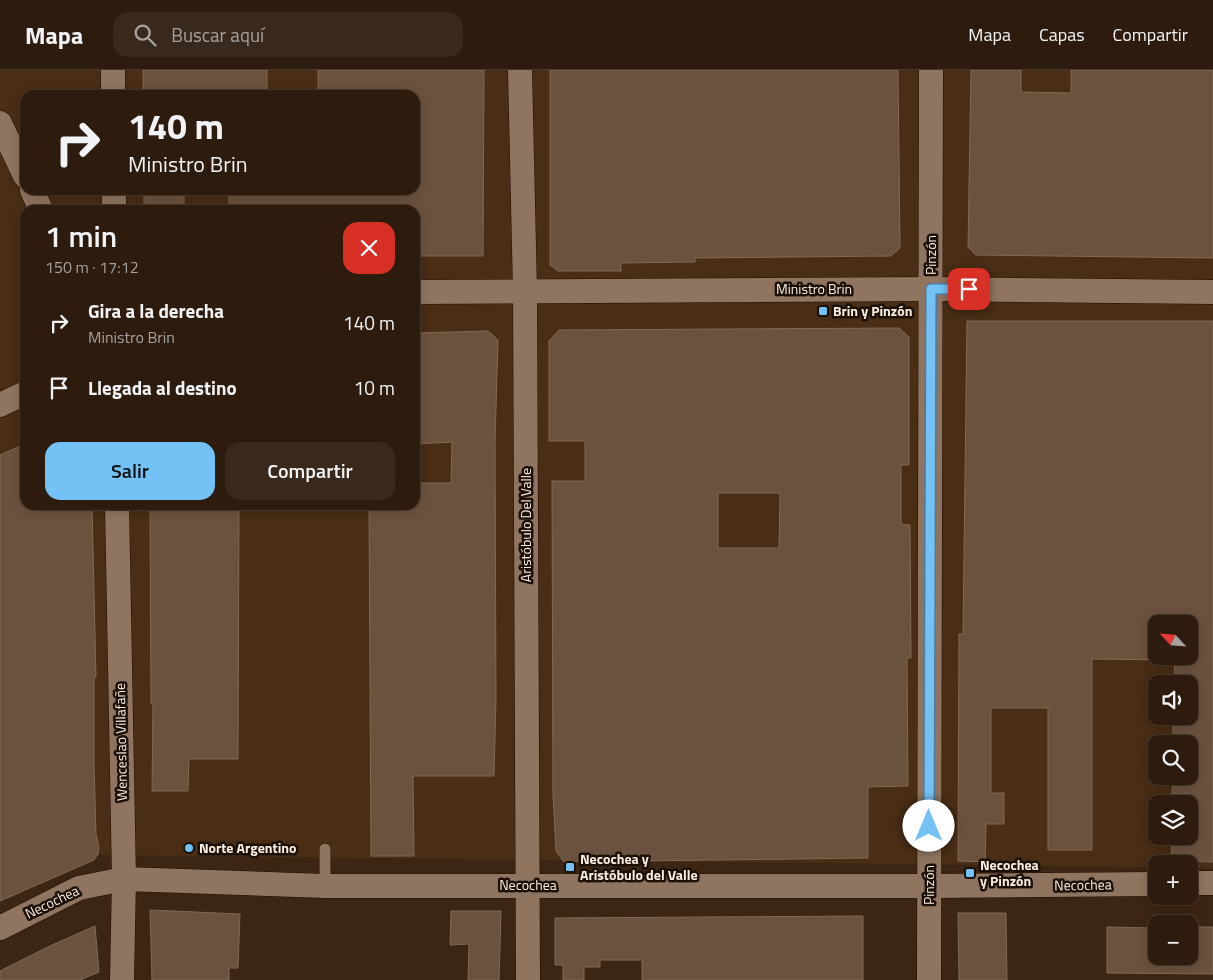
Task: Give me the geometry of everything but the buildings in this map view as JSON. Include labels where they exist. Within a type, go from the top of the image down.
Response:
[{"type":"street","points":[[112,70],[113,90]]},
{"type":"street","name":"Aristóbulo Del Valle","points":[[520,70],[525,291],[528,980]]},
{"type":"street","name":"Pinzón","points":[[929,980],[931,70]]},
{"type":"street","points":[[0,123],[20,165]]},
{"type":"street","name":"Ministro Brin","points":[[420,292],[931,289],[1213,292]]},
{"type":"street","points":[[0,405],[20,395]]},
{"type":"street","name":"Wenceslao Villafañe","points":[[117,510],[124,879],[122,980]]},
{"type":"street","name":"Necochea","points":[[0,928],[79,888],[124,879],[325,886],[1148,884]]},
{"type":"street","points":[[1198,883],[1213,883]]},
{"type":"lane","points":[[325,849],[325,886]]},
{"type":"shaded area","points":[[0,70],[1213,70],[1213,868],[1198,868],[1198,855],[1148,855],[1148,867],[92,855],[0,894]]},
{"type":"place","name":"Brin y Pinzón","points":[[823,311]]},
{"type":"place","name":"Norte Argentino","points":[[189,848]]},
{"type":"place","name":"Necochea y Aristóbulo del Valle","points":[[570,867]]},
{"type":"place","name":"Necochea y Pinzón","points":[[970,873]]},
{"type":"route","points":[[929,826],[931,289],[969,289]]}]
